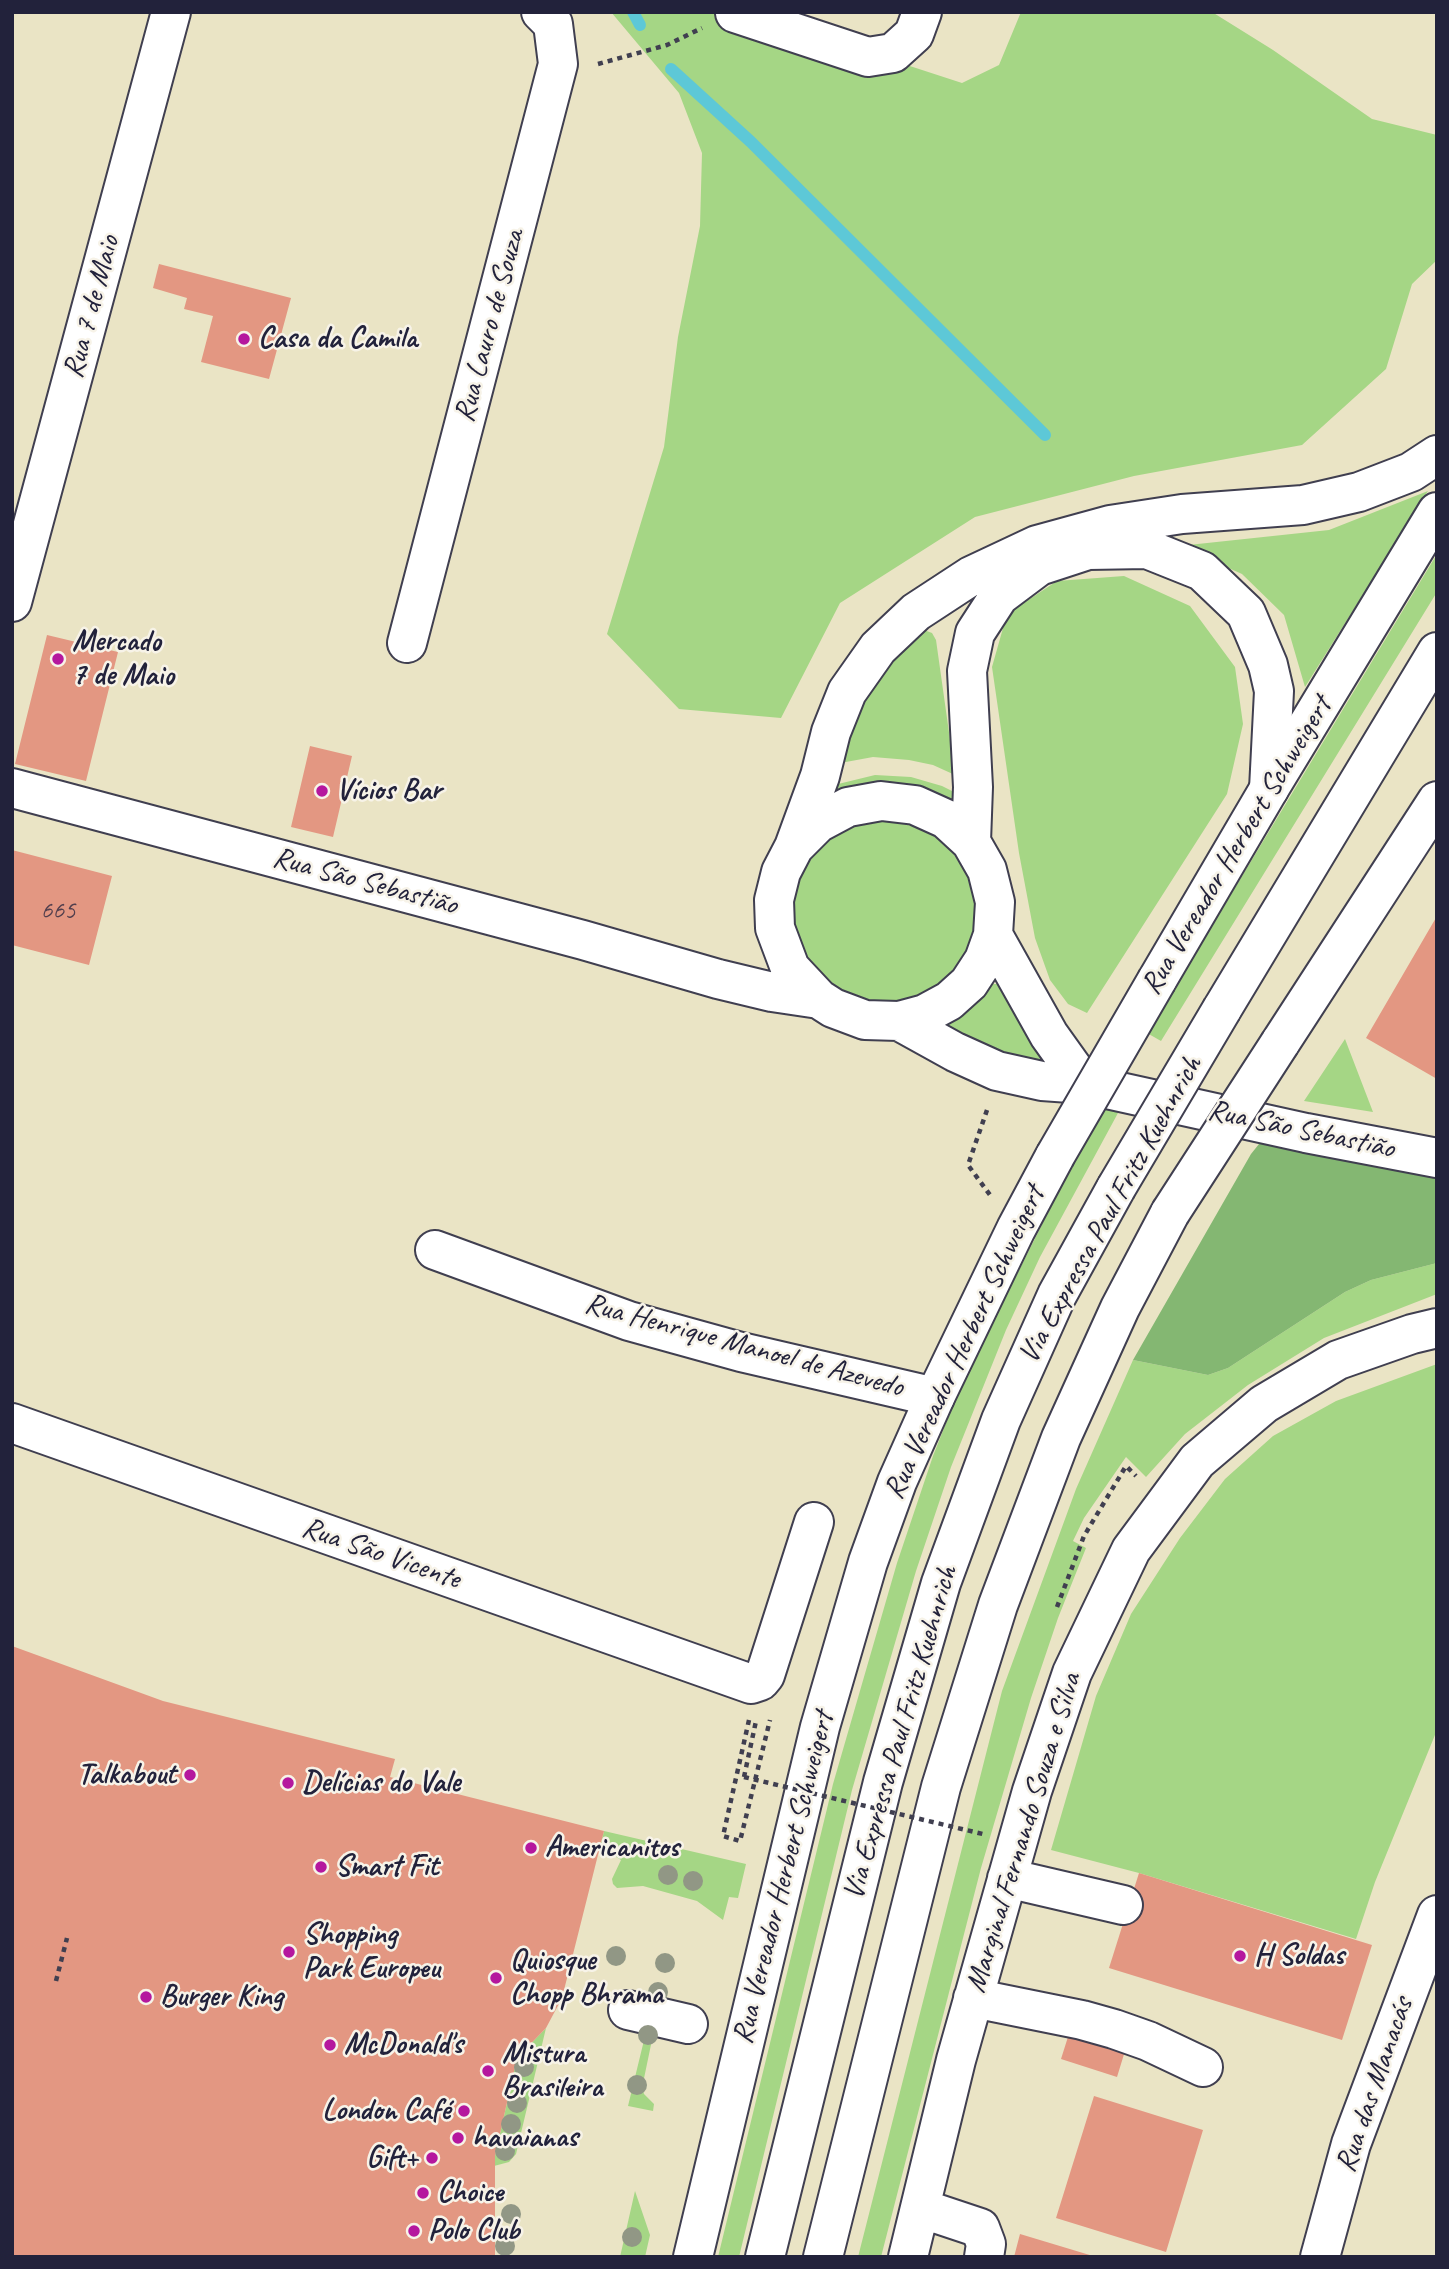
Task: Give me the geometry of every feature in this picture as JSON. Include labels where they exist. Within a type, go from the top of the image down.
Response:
[{"type":"street","name":"Rua 7 de Maio","points":[[12,602],[171,12]]},
{"type":"street","name":"Rua Lauro de Souza","points":[[407,643],[558,64],[553,24],[541,12]]},
{"type":"street","points":[[735,13],[868,57],[893,53],[914,34],[922,12]]},
{"type":"street","points":[[794,847],[818,822],[848,807],[881,801],[915,805],[946,819],[971,842],[987,870],[993,891],[993,935],[977,972],[949,1001],[925,1014],[899,1021],[865,1020],[833,1009],[819,999],[790,968],[775,928],[774,900],[781,872],[794,847],[820,776],[831,732],[847,692],[878,648],[916,612],[971,576],[1037,545],[1110,525],[1182,514],[1303,505],[1359,492],[1410,472],[1437,455]]},
{"type":"street","name":"Rua Vereador Herbert Schweigert","points":[[693,2257],[820,1727],[868,1562],[897,1482],[935,1397],[1055,1156],[1269,789],[1437,512]]},
{"type":"street","points":[[971,842],[973,787],[967,671],[975,633],[999,596],[1039,566],[1088,550],[1147,549],[1202,570],[1246,613],[1268,665],[1274,691],[1269,789]]},
{"type":"street","name":"Via Expressa Paul Fritz Kuehnrich","points":[[765,2257],[883,1782],[941,1583],[1001,1420],[1057,1296],[1116,1188],[1437,652]]},
{"type":"street","name":"Rua São Sebastião","points":[[12,788],[718,979],[772,992],[819,999]]},
{"type":"street","name":"Via Expressa Paul Fritz Kuehnrich","points":[[823,2257],[941,1787],[998,1605],[1061,1438],[1120,1307],[1170,1213],[1437,801]]},
{"type":"street","points":[[718,979],[755,958],[775,928]]},
{"type":"street","points":[[993,935],[1049,1035],[1084,1084]]},
{"type":"street","name":"Rua São Sebastião","points":[[899,1021],[955,1052],[997,1070],[1042,1081],[1084,1084],[1306,1133],[1437,1158]]},
{"type":"street","name":"Rua Henrique Manoel de Azevedo","points":[[435,1250],[629,1321],[741,1352],[935,1397]]},
{"type":"street","name":"Marginal Fernando Souza e Silva","points":[[908,2257],[973,1998],[1032,1791],[1072,1673],[1131,1550],[1197,1461],[1264,1404],[1338,1360],[1437,1328]]},
{"type":"street","name":"Rua São Vicente","points":[[12,1423],[751,1698]]},
{"type":"street","points":[[751,1698],[765,1675],[814,1521]]},
{"type":"street","points":[[1007,1878],[1123,1905]]},
{"type":"street","name":"Rua das Manacás","points":[[1320,2257],[1351,2144],[1437,1915]]},
{"type":"street","points":[[973,1998],[1114,2029],[1148,2041],[1203,2067]]},
{"type":"street","points":[[628,2010],[688,2024]]},
{"type":"street","points":[[920,2208],[980,2228],[986,2244],[984,2257]]},
{"type":"path","points":[[558,64],[598,64],[667,45],[735,13]]},
{"type":"path","points":[[991,1101],[968,1165],[1016,1230]]},
{"type":"path","points":[[751,1698],[723,1836],[740,1841],[771,1717],[820,1727]]},
{"type":"path","points":[[751,1698],[758,1714],[744,1777],[987,1835]]},
{"type":"path","points":[[56,1981],[66,1938]]},
{"type":"green space","points":[[611,12],[744,12],[962,83],[999,65],[1021,12],[1212,12],[1273,50],[1372,119],[1437,135],[1437,260],[1412,284],[1386,369],[1302,445],[1134,476],[975,517],[840,603],[781,718],[679,709],[607,634],[664,447],[678,337],[700,226],[702,153],[679,93]]},
{"type":"green space","points":[[1428,491],[1305,687],[1284,615],[1242,574],[1179,546],[1329,530]]},
{"type":"green space","points":[[1437,554],[1437,592],[1161,1041],[1147,1033]]},
{"type":"green space","points":[[1124,576],[1190,606],[1235,667],[1243,724],[1227,794],[1087,1013],[1068,1004],[1050,980],[1035,938],[1019,853],[992,667],[1007,614],[1057,581]]},
{"type":"green space","points":[[924,630],[932,633],[936,640],[955,775],[933,765],[909,760],[873,757],[835,764],[869,680]]},
{"type":"green space","points":[[875,775],[911,777],[942,786],[958,794],[960,813],[825,805],[830,786]]},
{"type":"green space","points":[[886,820],[921,827],[951,847],[971,877],[978,912],[971,947],[951,977],[921,997],[886,1004],[851,997],[821,977],[801,947],[794,912],[801,877],[821,847],[851,827]]},
{"type":"green space","points":[[993,984],[998,984],[1018,1019],[1050,1062],[1010,1059],[935,1023]]},
{"type":"green space","points":[[1345,1039],[1373,1112],[1304,1101]]},
{"type":"green space","points":[[1106,1106],[1118,1113],[1040,1257],[1006,1330],[951,1467],[916,1571],[852,1790],[739,2257],[718,2257],[833,1784],[897,1563],[933,1456],[961,1385],[1064,1181]]},
{"type":"green space","points":[[1274,1139],[1437,1170],[1437,1263],[1371,1280],[1345,1292],[1228,1368],[1208,1375],[1133,1360],[1251,1154],[1259,1144]]},
{"type":"green space","points":[[1437,1263],[1437,1294],[1324,1338],[1248,1385],[1185,1434],[1146,1477],[1126,1457],[1084,1518],[1073,1541],[1086,1548],[1058,1618],[1031,1698],[981,1868],[881,2257],[858,2257],[1002,1691],[1076,1489],[1133,1360],[1208,1375],[1228,1368],[1345,1292],[1371,1280]]},
{"type":"green space","points":[[1437,1364],[1437,1730],[1375,1882],[1356,1939],[1139,1873],[1051,1850],[1096,1696],[1131,1614],[1180,1538],[1225,1479],[1273,1436],[1336,1401]]},
{"type":"green space","points":[[604,1831],[746,1864],[738,1898],[729,1897],[723,1920],[697,1901],[643,1886],[617,1888],[612,1879],[621,1860],[600,1847]]},
{"type":"green space","points":[[546,2028],[516,2154],[509,2162],[494,2166],[517,2058]]},
{"type":"green space","points":[[646,2032],[653,2035],[642,2088],[654,2104],[653,2111],[628,2106]]},
{"type":"green space","points":[[635,2191],[650,2235],[645,2257],[620,2257]]},
{"type":"building","name":"Casa da Camila","points":[[159,264],[291,298],[269,379],[201,362],[213,316],[184,309],[187,298],[153,288]]},
{"type":"building","points":[[47,635],[118,652],[86,781],[15,764]]},
{"type":"building","name":"Vícios Bar","points":[[310,746],[352,756],[333,837],[291,827]]},
{"type":"building","points":[[12,850],[112,876],[89,965],[12,945]]},
{"type":"building","points":[[1437,916],[1437,1079],[1366,1038]]},
{"type":"building","name":"Shopping Park Europeu","points":[[12,1646],[163,1701],[395,1759],[390,1777],[604,1831],[562,1998],[546,2028],[517,2058],[495,2156],[495,2257],[12,2257]]},
{"type":"building","name":"H Soldas","points":[[1139,1873],[1372,1945],[1342,2040],[1109,1968]]},
{"type":"building","points":[[1073,2021],[1129,2038],[1117,2077],[1061,2059]]},
{"type":"building","points":[[1094,2096],[1203,2130],[1166,2252],[1056,2218]]},
{"type":"building","points":[[1020,2234],[1093,2256],[1093,2257],[1014,2257]]},
{"type":"waterway","points":[[633,12],[640,25]]},
{"type":"waterway","points":[[671,69],[751,142],[1045,435]]},
{"type":"place","name":"Casa da Camila","points":[[244,339]]},
{"type":"place","name":"Mercado 7 de Maio","points":[[58,659]]},
{"type":"place","name":"Vícios Bar","points":[[322,791]]},
{"type":"place","name":"Talkabout","points":[[190,1775]]},
{"type":"place","name":"Delícias do Vale","points":[[288,1783]]},
{"type":"place","name":"Americanitos","points":[[531,1848]]},
{"type":"place","name":"Smart Fit","points":[[321,1867]]},
{"type":"place","name":"Shopping Park Europeu","points":[[289,1952]]},
{"type":"place","name":"H Soldas","points":[[1240,1956]]},
{"type":"place","name":"Quiosque Chopp Bhrama","points":[[496,1978]]},
{"type":"place","name":"Burger King","points":[[146,1997]]},
{"type":"place","name":"McDonald's","points":[[330,2045]]},
{"type":"place","name":"Mistura Brasileira","points":[[488,2071]]},
{"type":"place","name":"London Café","points":[[464,2111]]},
{"type":"place","name":"havaianas","points":[[458,2138]]},
{"type":"place","name":"Gift+","points":[[432,2158]]},
{"type":"place","name":"Choice","points":[[423,2193]]},
{"type":"place","name":"Polo Club","points":[[414,2231]]}]
